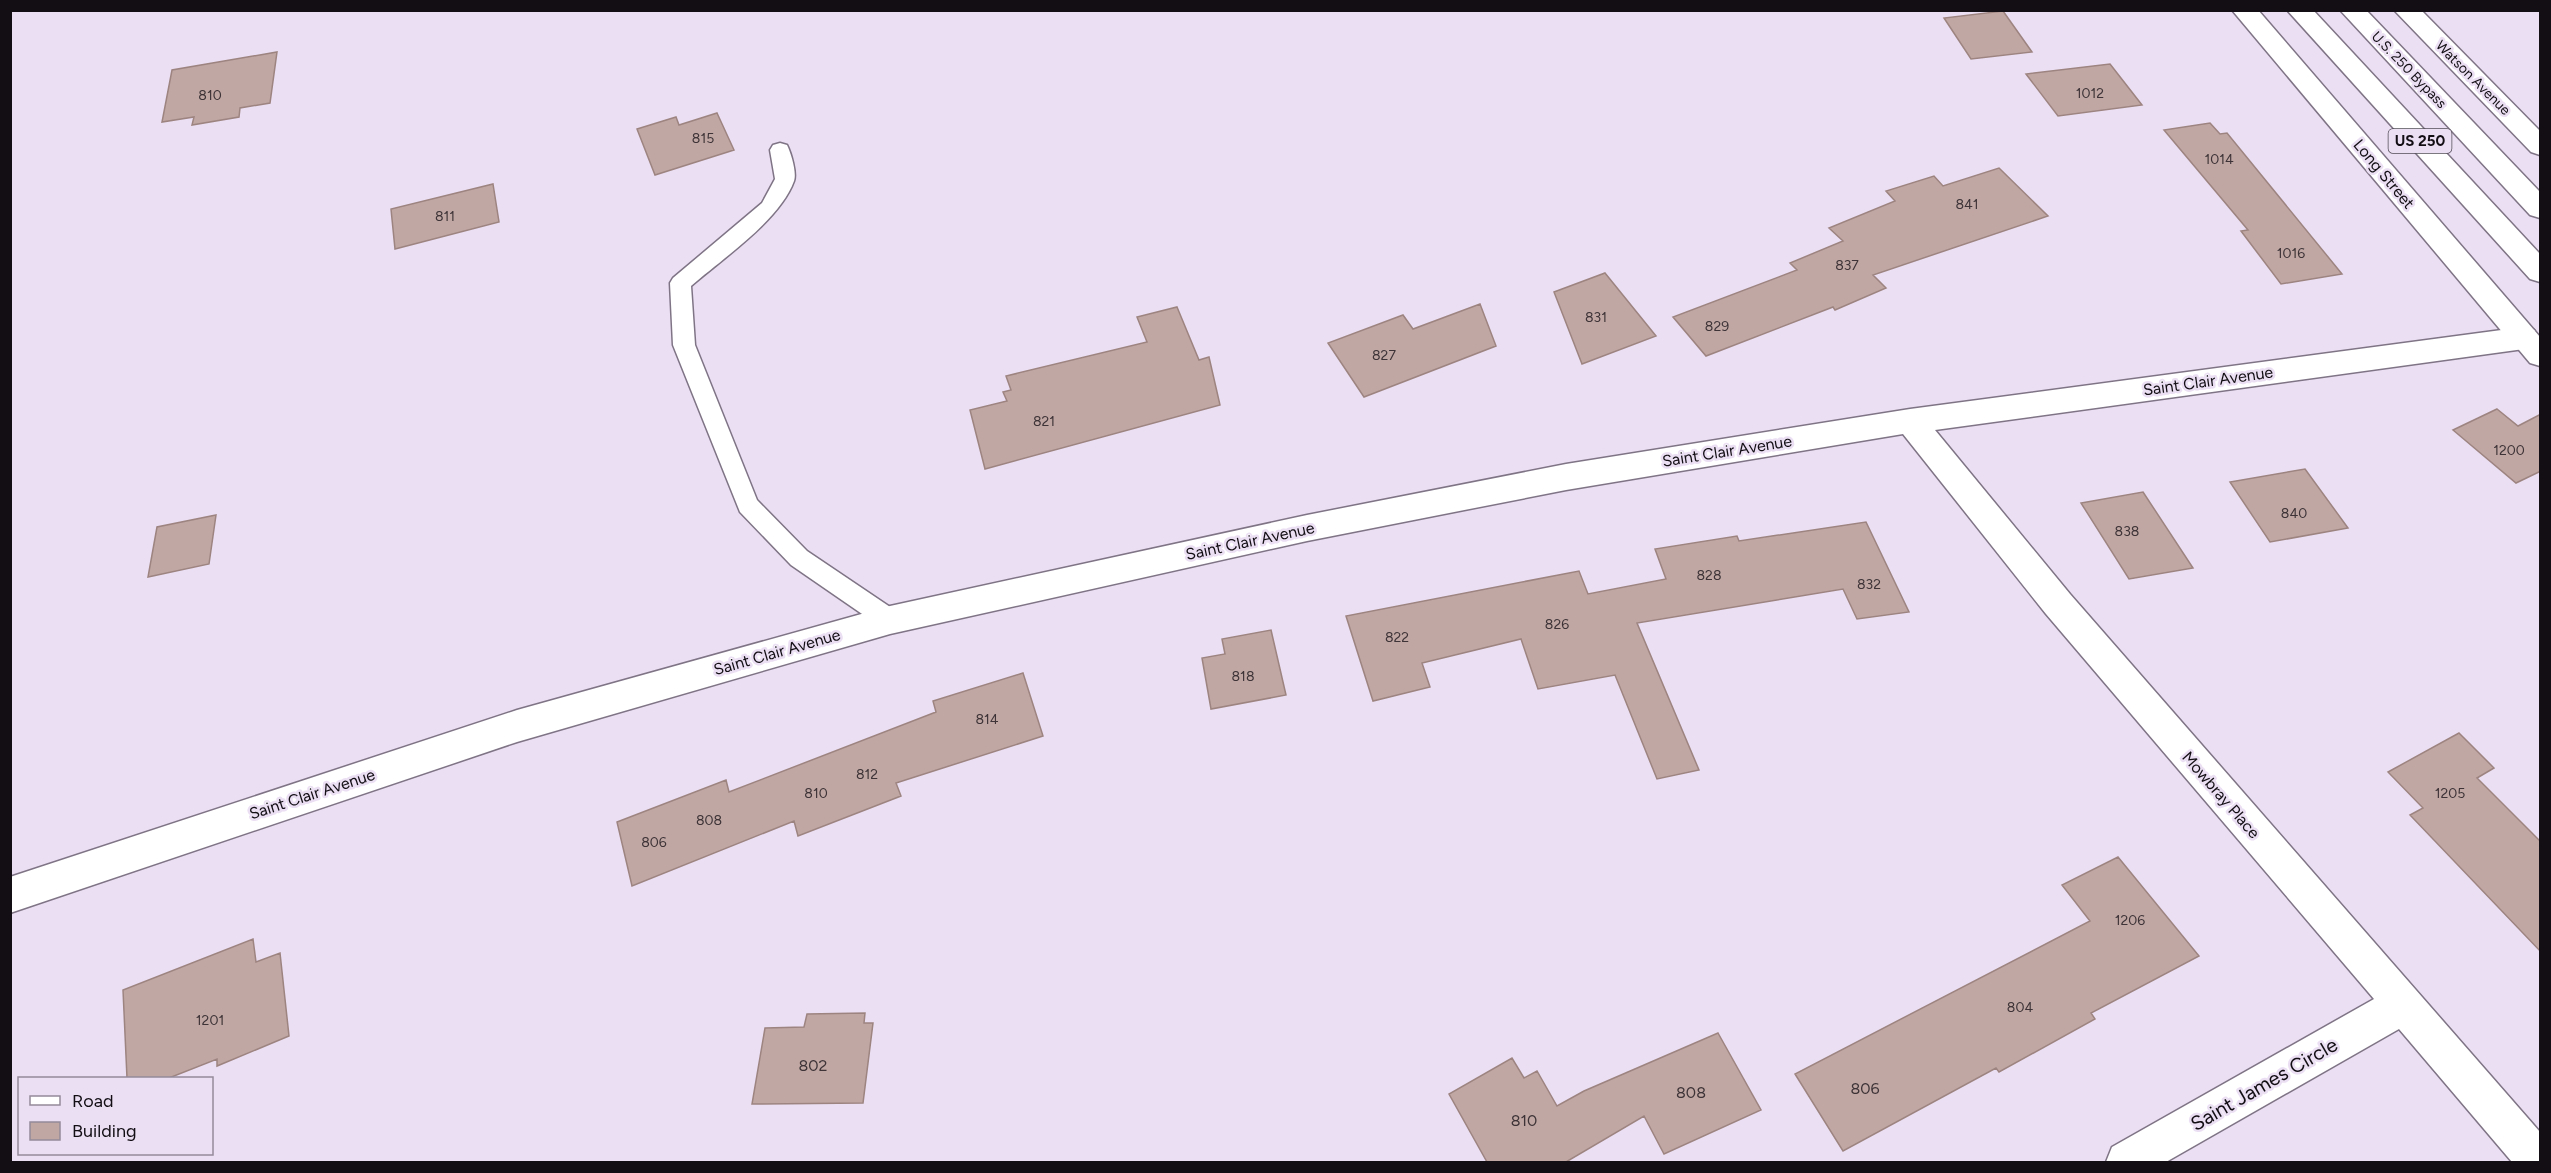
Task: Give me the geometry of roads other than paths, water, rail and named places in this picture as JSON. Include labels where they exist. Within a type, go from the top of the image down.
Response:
[{"type":"main road","name":"Long Street","points":[[2244,10],[2532,347]]},
{"type":"main road","name":"US 250","points":[[2299,10],[2541,272]]},
{"type":"main road","name":"U.S. 250 Bypass","points":[[2352,10],[2541,208]]},
{"type":"main road","name":"Watson Avenue","points":[[2406,10],[2541,146]]},
{"type":"main road","name":"Saint Clair Avenue","points":[[10,895],[517,726],[890,620],[1307,528],[1566,477],[1910,421],[2532,347]]},
{"type":"main road","name":"Mowbray Place","points":[[1910,421],[2058,604],[2539,1162]]},
{"type":"main road","name":"Saint James Circle","points":[[2127,1162],[2402,1005]]},
{"type":"lane","points":[[780,150],[785,179],[769,208],[680,283],[684,345],[748,505],[799,558],[890,620]]}]
